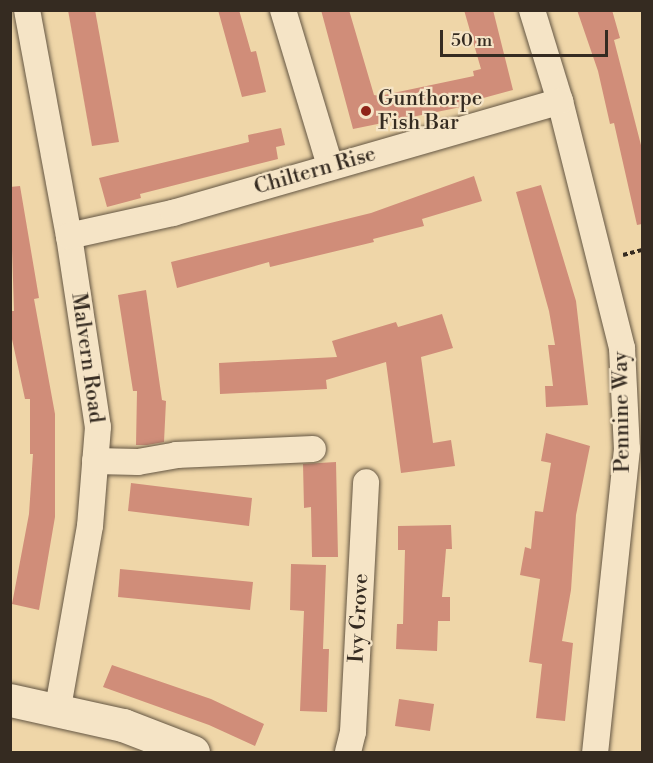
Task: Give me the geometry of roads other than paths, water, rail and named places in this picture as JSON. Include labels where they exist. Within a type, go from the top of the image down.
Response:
[{"type":"street","name":"Malvern Road","points":[[27,10],[95,390],[95,461],[90,526],[58,708]]},
{"type":"street","points":[[283,10],[330,166]]},
{"type":"street","name":"Pennine Way","points":[[532,10],[560,100],[622,348],[627,449],[595,753]]},
{"type":"street","name":"Chiltern Rise","points":[[69,236],[173,213],[560,100]]},
{"type":"street","points":[[95,461],[138,462],[176,455],[313,449]]},
{"type":"street","name":"Ivy Grove","points":[[348,753],[353,732],[366,482]]},
{"type":"street","points":[[10,700],[58,708],[123,725],[193,753]]},
{"type":"place","name":"Gunthorpe Fish Bar","points":[[366,111]]}]
